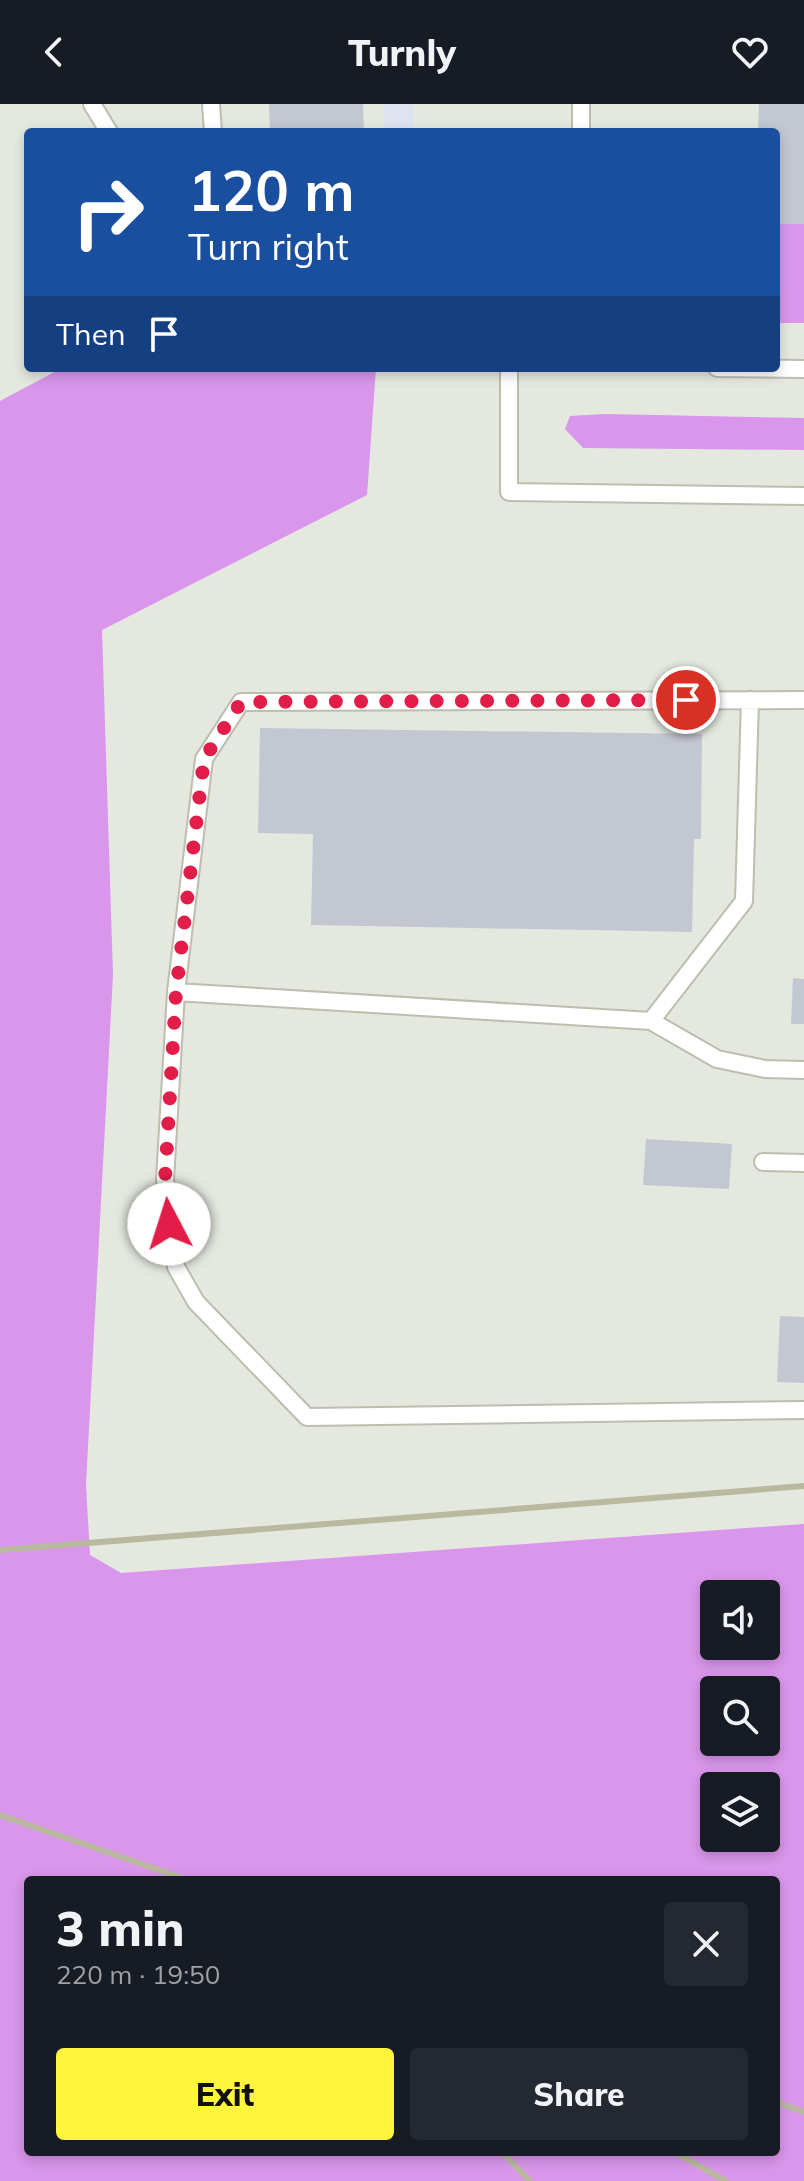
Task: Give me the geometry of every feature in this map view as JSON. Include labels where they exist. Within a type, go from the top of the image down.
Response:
[{"type":"lane","points":[[92,104],[107,128]]},
{"type":"lane","points":[[211,104],[213,128]]},
{"type":"lane","points":[[581,104],[581,128]]},
{"type":"lane","points":[[780,369],[804,369]]},
{"type":"lane","points":[[509,372],[509,492],[804,496]]},
{"type":"lane","points":[[651,1021],[744,901],[750,700]]},
{"type":"lane","points":[[804,700],[241,702],[204,759],[176,992],[165,1180],[176,1267],[196,1302],[307,1417],[804,1410]]},
{"type":"lane","points":[[176,992],[651,1021],[717,1059],[765,1069],[804,1070]]},
{"type":"lane","points":[[763,1162],[804,1163]]},
{"type":"shaded area","points":[[0,104],[383,104],[385,128],[24,128],[24,372],[54,372],[0,401]]},
{"type":"shaded area","points":[[414,104],[804,104],[804,1524],[121,1573],[90,1555],[86,1485],[113,975],[102,630],[367,495],[376,372],[780,372],[780,128],[413,128]]},
{"type":"shaded area","points":[[780,224],[804,224],[804,323],[780,323]]},
{"type":"shaded area","points":[[54,372],[376,372],[367,495],[102,630],[113,975],[86,1485],[90,1555],[121,1573],[804,1524],[804,2181],[0,2181],[0,401]]},
{"type":"shaded area","points":[[570,416],[804,418],[804,450],[583,448],[565,429]]},
{"type":"building","points":[[269,104],[363,104],[364,128],[270,128]]},
{"type":"building","points":[[759,104],[804,104],[804,224],[780,224],[780,128],[758,128]]},
{"type":"building","points":[[260,728],[702,734],[701,839],[694,839],[692,932],[311,925],[313,834],[258,833]]},
{"type":"building","points":[[793,978],[804,979],[804,1024],[791,1024]]},
{"type":"building","points":[[646,1139],[732,1144],[729,1189],[643,1185]]},
{"type":"building","points":[[780,1316],[804,1317],[804,1383],[777,1382]]},
{"type":"railway","points":[[0,1550],[804,1486]]},
{"type":"railway","points":[[0,1815],[176,1876]]},
{"type":"railway","points":[[780,2103],[804,2112]]},
{"type":"railway","points":[[506,2156],[530,2181]]},
{"type":"railway","points":[[681,2156],[726,2181]]},
{"type":"route","points":[[169,1224],[165,1180],[176,992],[204,759],[241,702],[686,700]]}]
